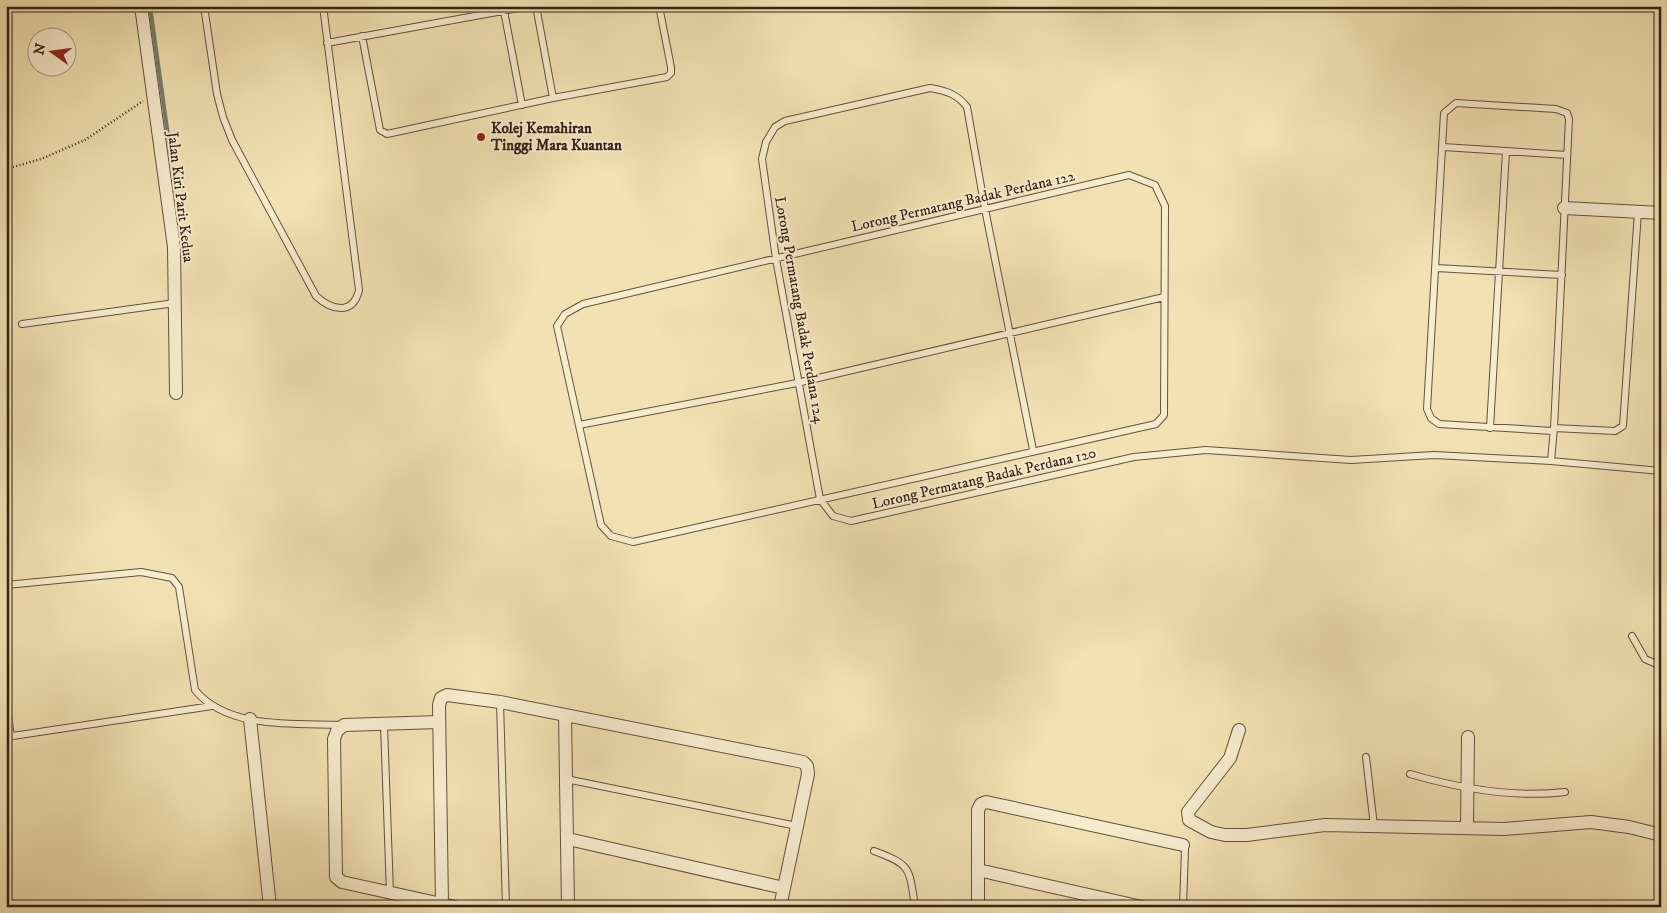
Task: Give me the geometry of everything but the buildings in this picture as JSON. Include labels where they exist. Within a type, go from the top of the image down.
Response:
[{"type":"street","name":"Jalan Kiri Parit Kedua","points":[[141,6],[174,247],[176,392]]},
{"type":"street","points":[[1564,208],[1661,213]]},
{"type":"street","points":[[439,722],[344,725],[337,731],[334,739],[336,877],[342,882],[449,905],[439,722],[438,705],[441,698],[447,695],[500,702],[803,762],[807,766],[808,774],[780,907]]},
{"type":"street","points":[[565,715],[568,907]]},
{"type":"street","points":[[250,719],[270,907]]},
{"type":"street","points":[[1239,730],[1230,758],[1188,812],[1189,820],[1211,832],[1247,836],[1325,825],[1374,826],[1468,815],[1504,829],[1590,822],[1629,827],[1661,835]]},
{"type":"street","points":[[1468,737],[1468,815]]},
{"type":"street","points":[[978,907],[978,810],[981,804],[986,802],[1183,845]]},
{"type":"street","points":[[568,839],[784,888]]},
{"type":"street","points":[[978,870],[1142,907]]},
{"type":"lane","points":[[204,6],[217,94],[232,140],[316,296],[333,308],[343,308],[351,306],[357,299],[359,290],[323,6]]},
{"type":"lane","points":[[327,43],[530,6]]},
{"type":"lane","points":[[536,6],[553,98]]},
{"type":"lane","points":[[362,36],[380,130],[387,134],[553,98],[667,77],[672,67],[659,6]]},
{"type":"lane","points":[[504,11],[522,105]]},
{"type":"lane","name":"Lorong Permatang Badak Perdana 124","points":[[820,500],[797,383],[776,259],[762,159],[766,142],[775,127],[785,121],[930,88],[944,90],[958,96],[967,108],[984,209]]},
{"type":"lane","points":[[1551,461],[1554,430],[1569,119],[1567,113],[1556,109],[1456,103],[1444,113],[1427,409],[1431,418],[1440,424],[1490,428],[1554,430],[1615,431],[1623,426],[1638,212]]},
{"type":"lane","points":[[1443,147],[1567,155]]},
{"type":"lane","points":[[1490,428],[1506,151]]},
{"type":"lane","name":"Lorong Permatang Badak Perdana 122","points":[[1130,175],[1155,185],[1165,206],[1164,415],[1161,421],[1156,424],[1033,450],[633,542],[611,536],[601,525],[557,326],[565,314],[583,304],[984,209],[1130,175]]},
{"type":"lane","points":[[984,209],[1011,333],[1033,450]]},
{"type":"lane","points":[[1436,268],[1562,275]]},
{"type":"lane","points":[[580,425],[797,383],[1164,297]]},
{"type":"lane","points":[[22,324],[175,303]]},
{"type":"lane","name":"Lorong Permatang Badak Perdana 120","points":[[820,500],[833,516],[851,521],[1134,457],[1206,450],[1351,460],[1434,455],[1551,461],[1661,471]]},
{"type":"lane","points":[[6,585],[141,572],[172,578],[178,587],[195,690],[212,706],[250,719],[344,725]]},
{"type":"lane","points":[[1632,636],[1645,659],[1661,666]]},
{"type":"lane","points":[[6,702],[9,737],[212,706]]},
{"type":"lane","points":[[500,702],[506,907]]},
{"type":"lane","points":[[384,724],[390,893]]},
{"type":"lane","points":[[1366,757],[1374,826]]},
{"type":"lane","points":[[1410,774],[1436,782],[1468,787],[1537,795],[1565,792]]},
{"type":"lane","points":[[566,779],[798,826]]},
{"type":"lane","points":[[1183,845],[1185,849],[1183,907]]},
{"type":"lane","points":[[874,851],[903,864],[910,877],[915,907]]},
{"type":"path","points":[[6,169],[41,159],[85,140],[152,94]]},
{"type":"waterway","points":[[150,6],[171,157]]},
{"type":"place","name":"Kolej Kemahiran Tinggi Mara Kuantan","points":[[481,137]]}]
